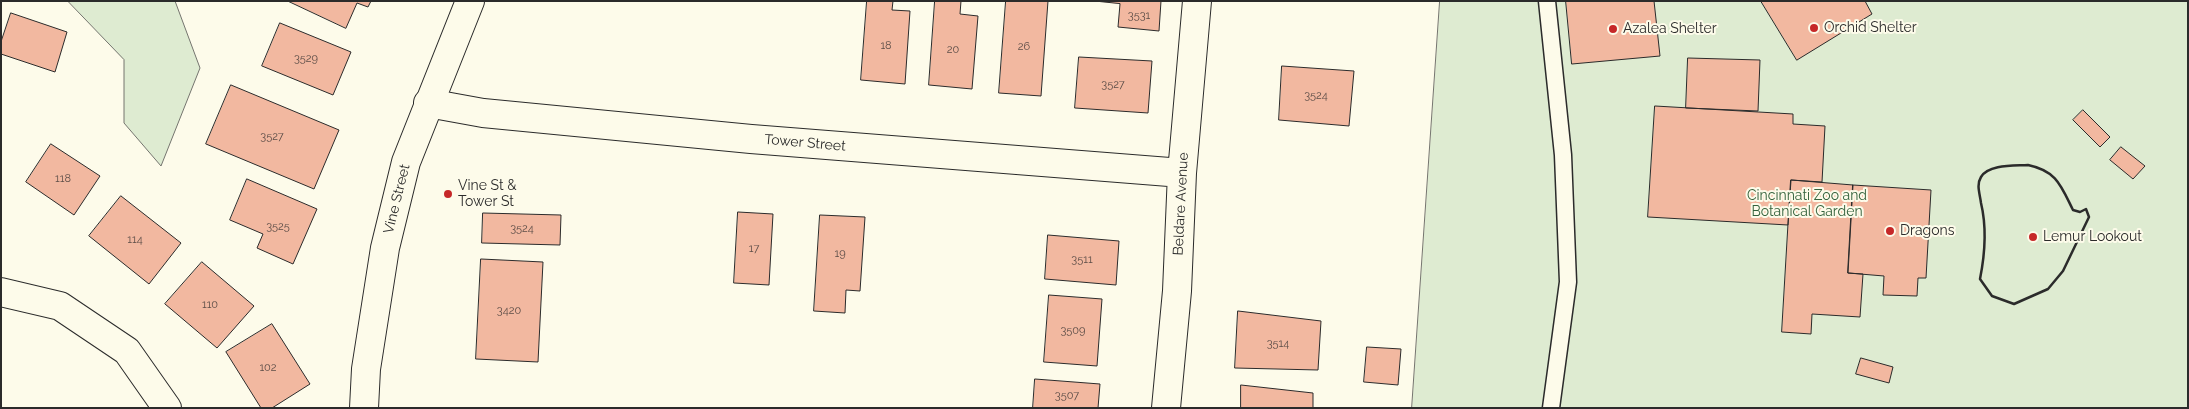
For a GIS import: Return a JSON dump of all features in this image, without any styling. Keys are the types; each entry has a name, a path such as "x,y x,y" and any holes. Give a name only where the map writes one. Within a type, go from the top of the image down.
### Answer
{"street":[{"name":"Vine Street","path":"364,408 366,369 385,248 406,162 470,1"},
{"name":"Beldare Avenue","path":"1166,408 1177,291 1182,173 1197,1"},
{"name":"Tower Street","path":"428,103 483,113 751,139 1182,173"},
{"path":"1,292 60,306 127,351 167,408"}],"lane":[{"path":"1547,1 1563,155 1568,282 1551,408"}],"green space":[{"path":"68,1 175,1 200,68 161,166 124,123 124,60"},
{"name":"Cincinnati Zoo and Botanical Garden","path":"1440,1 2188,1 2188,408 1412,408"}],"building":[{"path":"288,1 371,1 368,7 357,3 346,28"},
{"path":"867,1 893,1 892,10 910,11 905,84 861,80"},
{"path":"935,1 961,1 960,14 978,16 972,89 929,85"},
{"path":"1006,1 1048,1 1041,96 999,93"},
{"path":"1095,1 1161,1 1159,31 1118,27 1120,4"},
{"name":"Azalea Shelter","path":"1566,1 1654,1 1660,56 1572,64"},
{"name":"Orchid Shelter","path":"1761,1 1865,1 1872,14 1797,60"},
{"path":"11,13 67,32 55,72 1,54 1,42"},
{"path":"280,23 351,52 333,95 262,66"},
{"path":"1079,57 1152,61 1148,113 1075,108"},
{"path":"1688,58 1760,60 1758,111 1686,108"},
{"path":"1282,66 1354,71 1349,126 1279,120"},
{"path":"231,85 339,130 314,189 206,144"},
{"path":"1655,106 1793,114 1793,124 1825,126 1822,182 1791,180 1788,225 1648,217"},
{"path":"2083,110 2110,137 2100,147 2073,120"},
{"path":"51,144 100,176 74,215 26,182"},
{"path":"2121,147 2145,166 2133,179 2110,160"},
{"path":"247,179 317,209 293,264 257,248 263,234 230,220"},
{"path":"1791,180 1853,185 1848,273 1863,274 1860,317 1812,314 1811,334 1782,332"},
{"name":"Dragons","path":"1853,185 1931,190 1926,278 1918,278 1917,296 1883,295 1884,276 1848,273"},
{"path":"121,196 181,243 149,284 89,236"},
{"path":"738,212 773,214 769,285 734,283"},
{"path":"483,213 561,215 560,245 482,243"},
{"path":"820,215 865,217 860,291 846,290 845,313 814,311"},
{"path":"1048,235 1119,241 1116,285 1045,279"},
{"path":"481,259 543,262 538,362 476,359"},
{"path":"202,262 254,306 217,348 165,304"},
{"path":"1049,295 1102,299 1097,366 1044,362"},
{"path":"1238,311 1321,321 1318,370 1235,368"},
{"path":"272,324 310,384 272,408 261,408 226,352"},
{"path":"1367,347 1401,349 1398,385 1364,382"},
{"path":"1861,358 1893,367 1889,383 1856,374"},
{"path":"1035,379 1100,384 1098,408 1033,408"},
{"path":"1241,385 1313,393 1313,408 1241,408"}],"wall":[{"path":"2028,165 2046,171 2052,176 2061,187 2073,210 2080,212 2086,209 2089,217 2063,271 2048,289 2014,304 1992,296 1980,279 1985,231 1979,183 1981,177 1990,170 2003,166 2028,165"}],"place":[{"name":"Orchid Shelter","path":"1814,28"},
{"name":"Azalea Shelter","path":"1613,29"},
{"name":"Vine St & Tower St","path":"448,194"},
{"name":"Dragons","path":"1890,231"},
{"name":"Lemur Lookout","path":"2033,237"}]}
